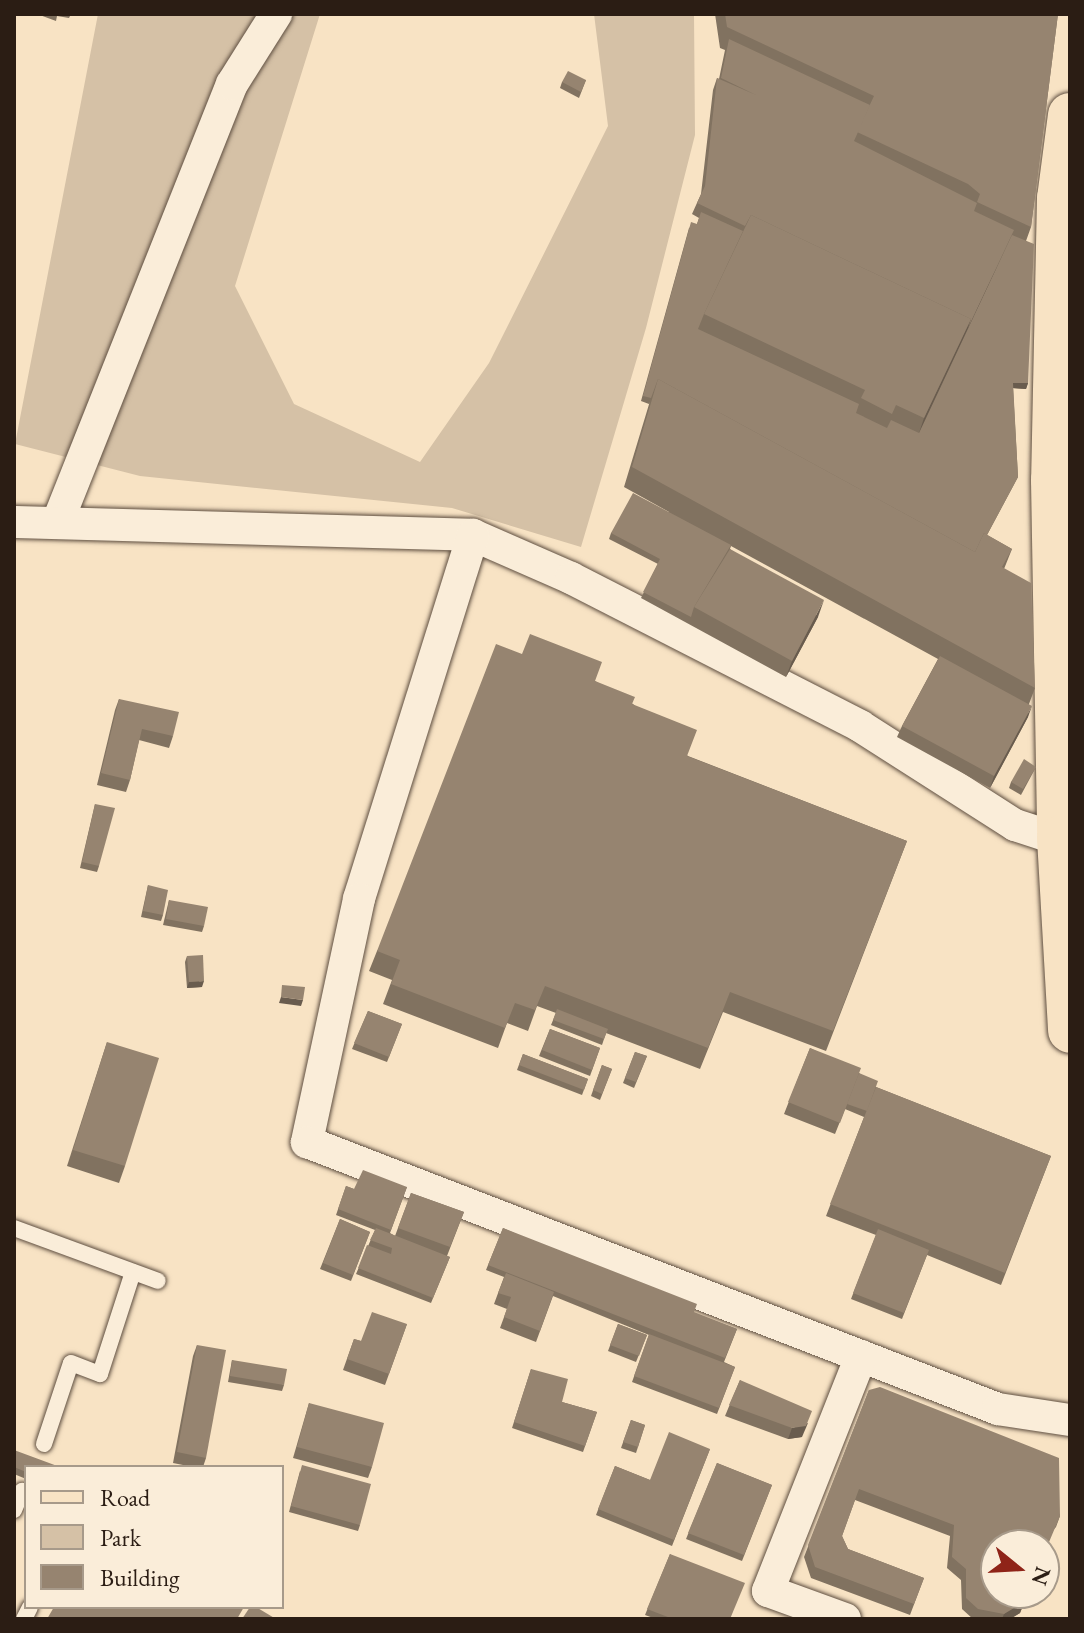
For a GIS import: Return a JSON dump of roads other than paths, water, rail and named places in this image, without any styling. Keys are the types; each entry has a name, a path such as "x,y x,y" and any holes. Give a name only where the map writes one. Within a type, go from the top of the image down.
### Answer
{"main road":[{"path":"1070,115 1059,198 1053,480 1070,1031"}],"street":[{"path":"58,521 232,84 276,14"},
{"path":"14,522 473,535 571,578 860,726 1015,825 1064,841"},
{"path":"473,535 359,899 307,1142 998,1409 1070,1420"},
{"path":"845,1619 768,1591 861,1356"}],"lane":[{"path":"14,1228 158,1281"},
{"path":"44,1444 71,1363 100,1374 133,1272"},
{"path":"14,1510 22,1491"}]}
